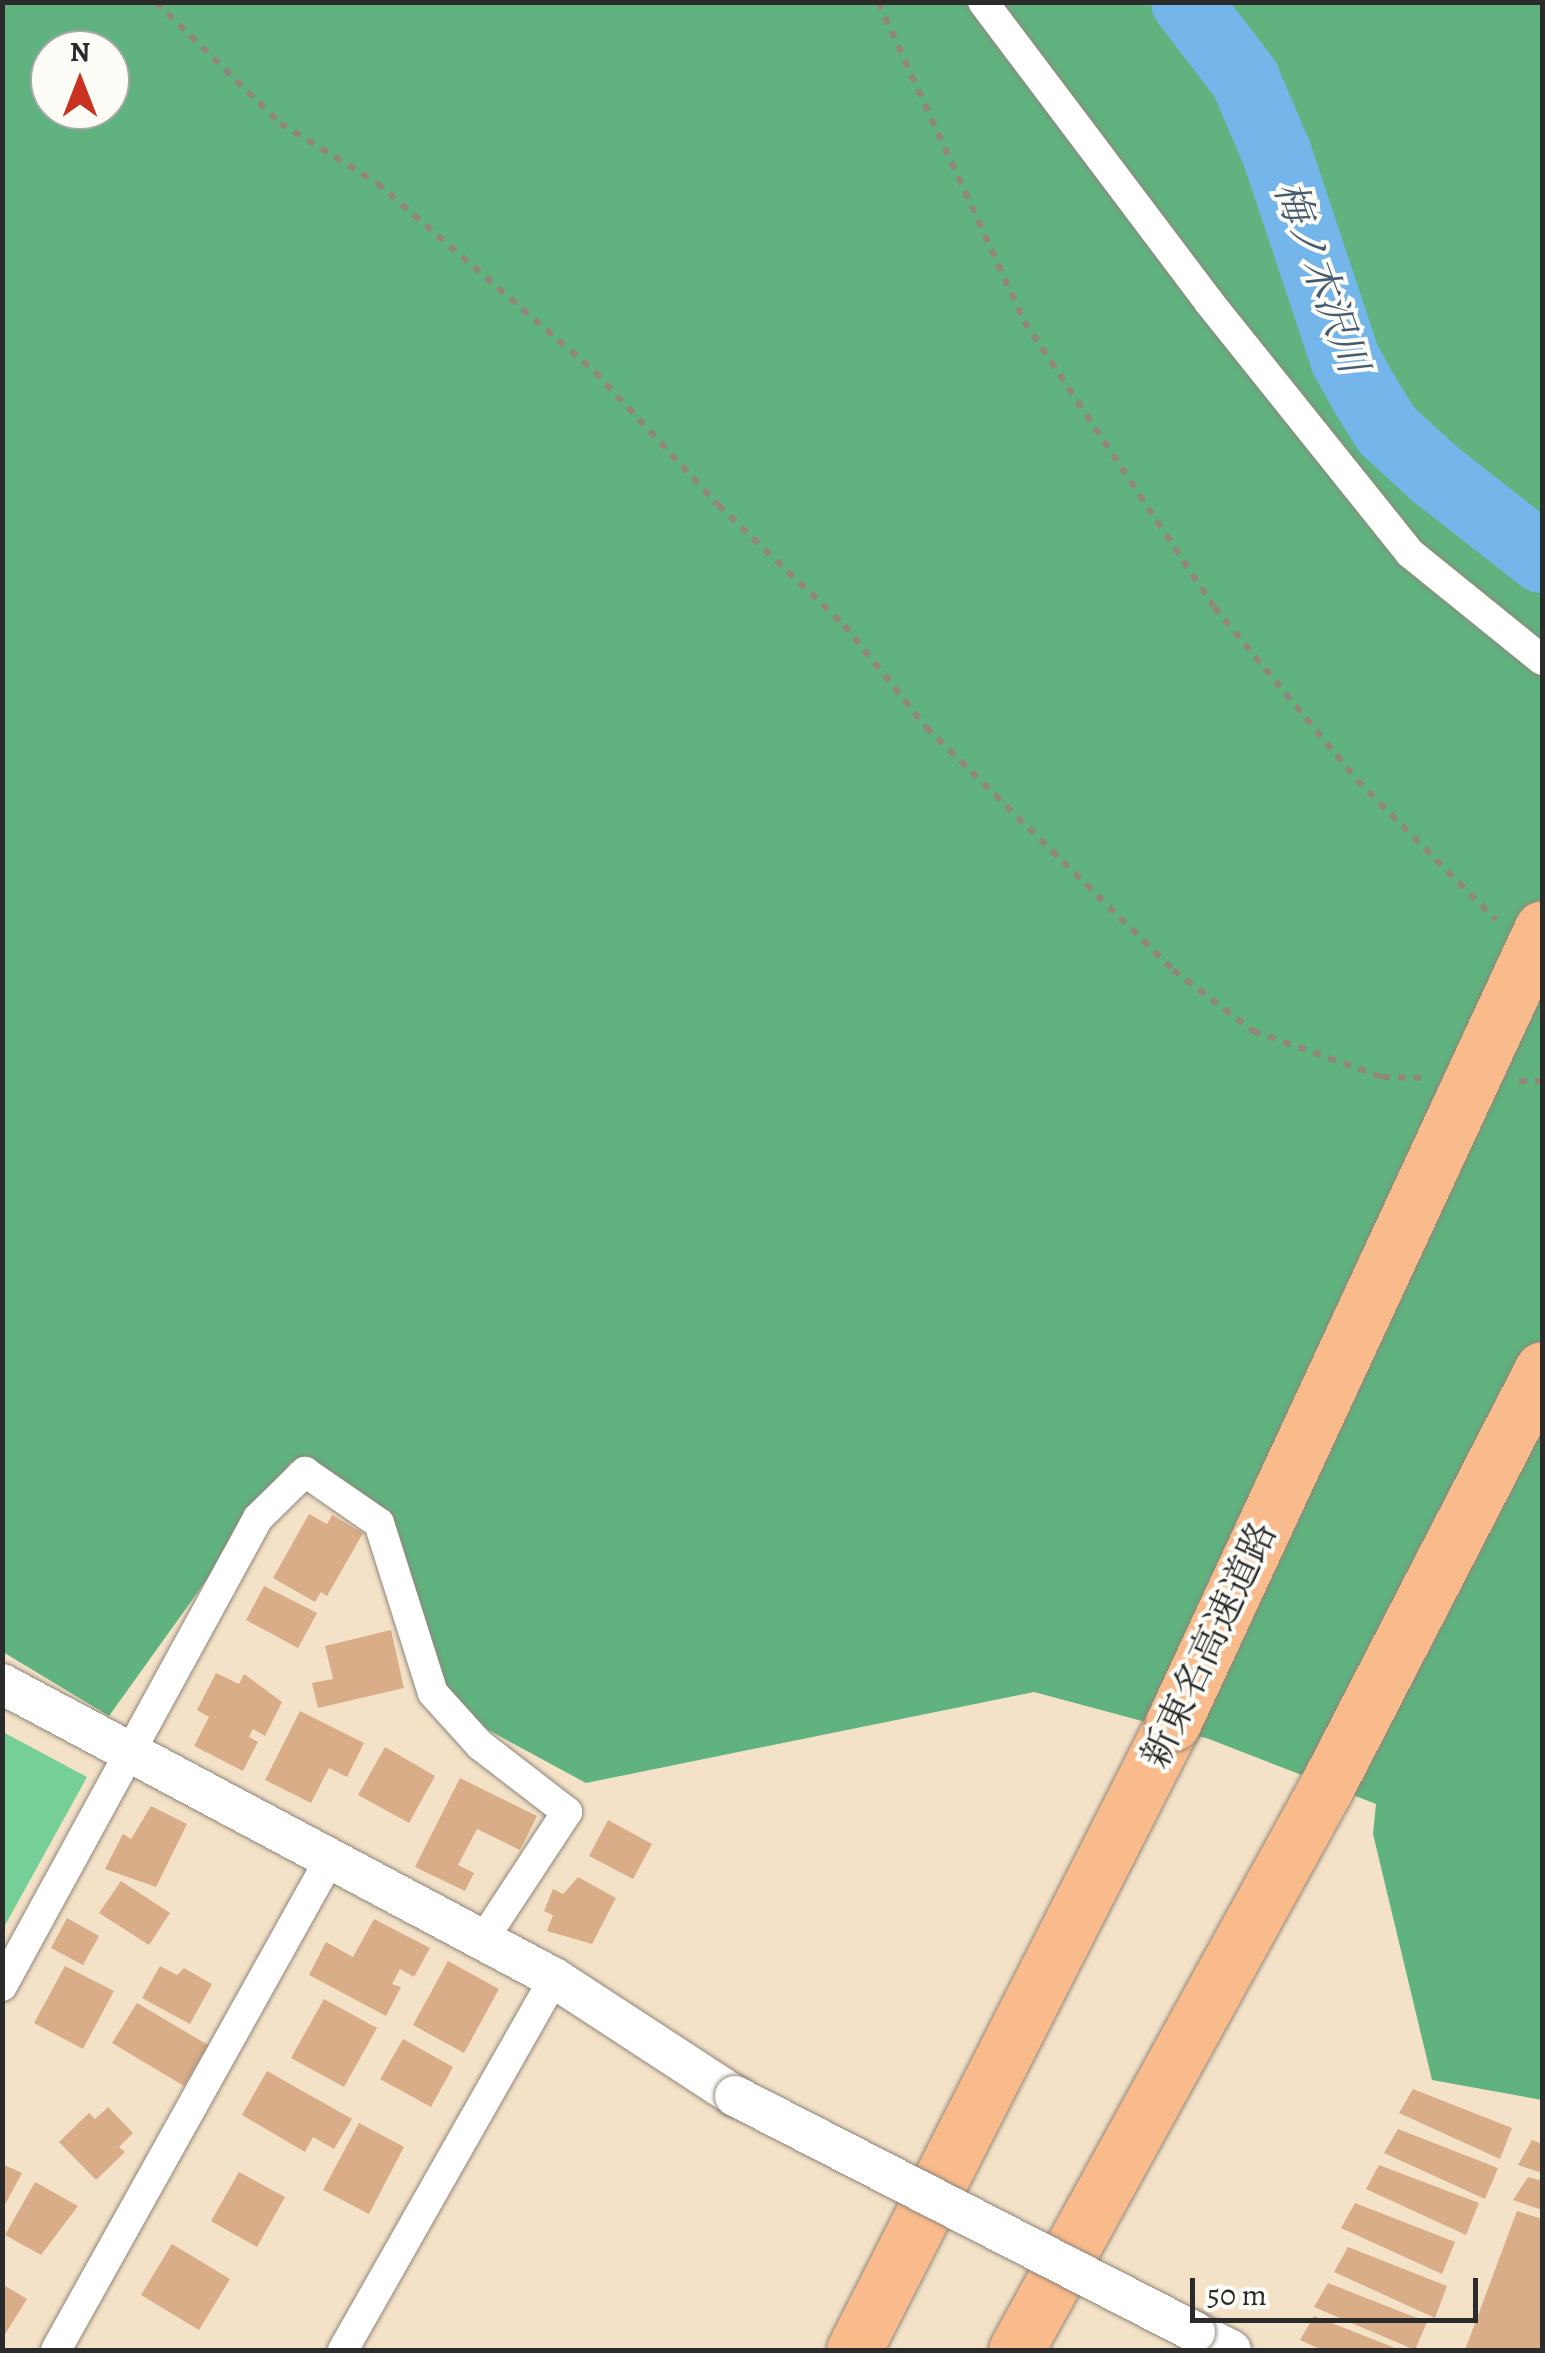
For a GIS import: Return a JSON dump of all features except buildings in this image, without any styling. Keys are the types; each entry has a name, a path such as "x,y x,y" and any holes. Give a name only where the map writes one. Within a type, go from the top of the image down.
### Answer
{"highway":[{"name":"新東名高速道路","path":"854,2350 1173,1723 1523,928"},
{"path":"1016,2350 1326,1786 1542,1369"}],"street":[{"path":"984,2 1209,302 1410,553 1542,660"},
{"path":"2,1986 133,1758 258,1518 304,1472 380,1523 433,1693 480,1744 567,1812 483,1940"},
{"path":"2,1684 133,1758 554,1978 735,2096 1231,2350"},
{"path":"56,2350 330,1859"},
{"path":"343,2350 554,1978"}],"path":[{"path":"156,2 280,123 377,183 595,372 718,505 844,625 940,741 1173,970 1253,1031 1382,1077 1435,1078"},
{"path":"878,2 1024,321 1214,607 1357,780 1523,928"},
{"path":"1507,1080 1542,1081"}],"green space":[{"path":"2,3 1542,3 1542,2100 1432,2080 1373,1834 1376,1804 1209,1739 1034,1692 586,1783 422,1694 379,1523 291,1462 109,1716 3,1652"},
{"path":"3,1732 87,1777 3,1929"}],"waterway":[{"name":"梅ノ木沢川","path":"1186,2 1245,79 1277,154 1345,359 1388,431 1435,474 1542,558"}]}
